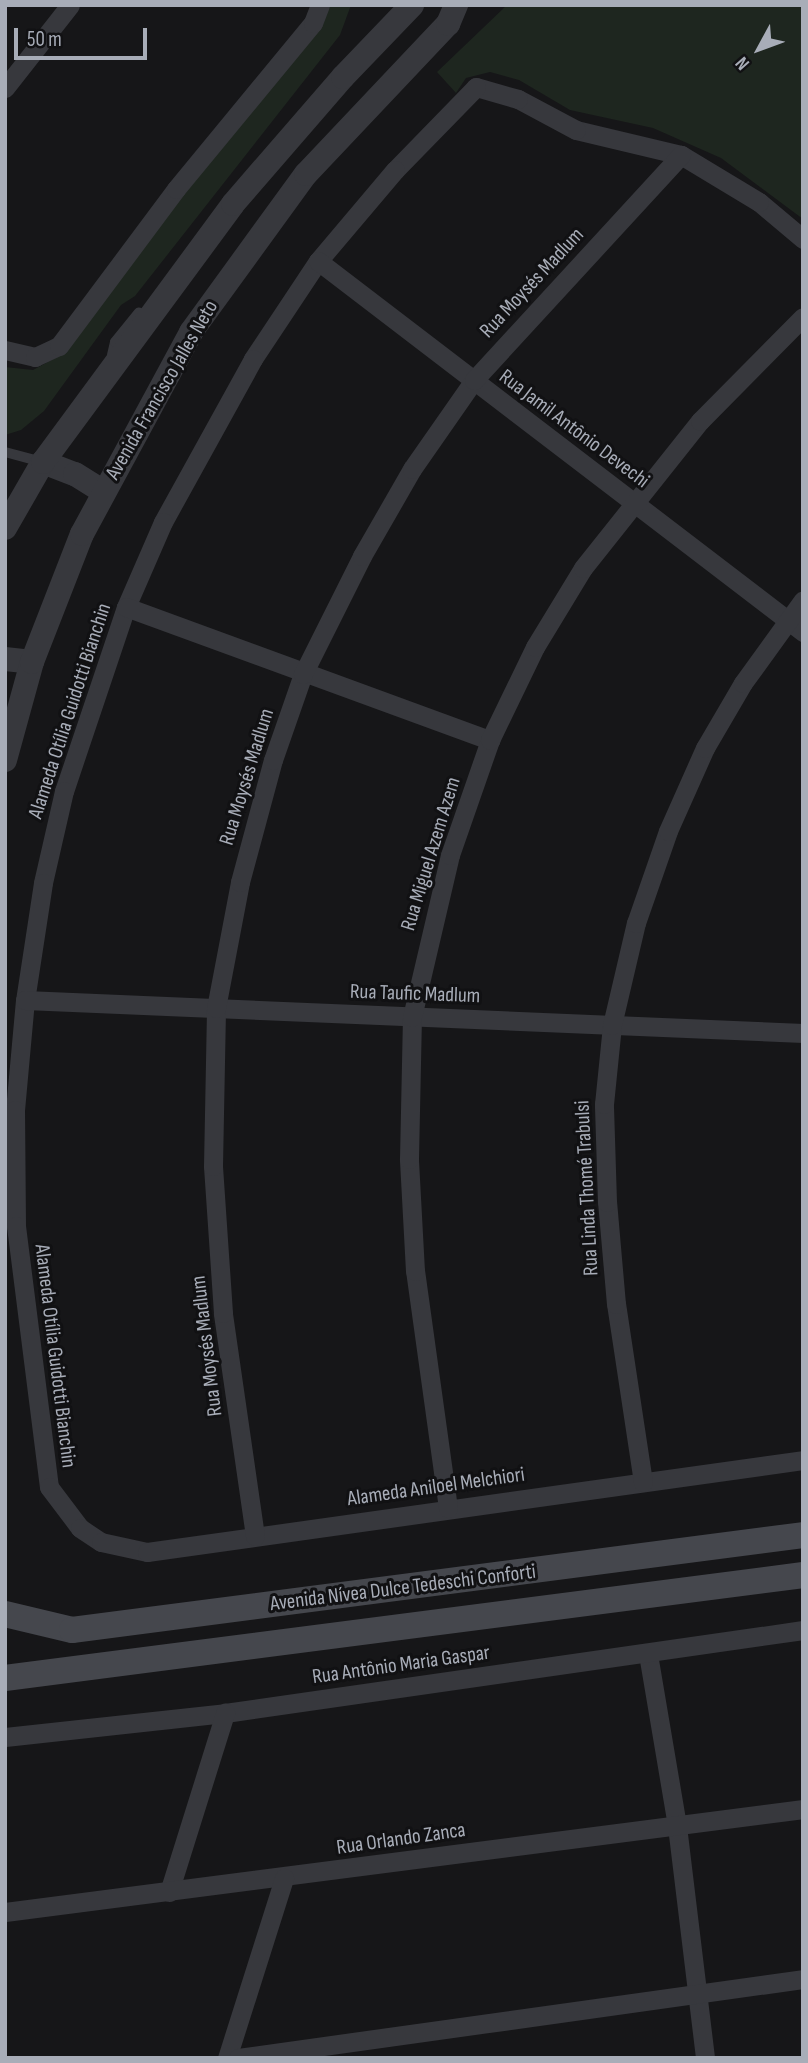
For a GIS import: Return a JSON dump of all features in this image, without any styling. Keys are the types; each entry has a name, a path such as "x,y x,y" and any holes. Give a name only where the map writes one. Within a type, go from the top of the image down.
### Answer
{"main road":[{"name":"Avenida Nívea Dulce Tedeschi Conforti","path":"5,1614 72,1630 803,1535"},
{"name":"Avenida Nívea Dulce Tedeschi Conforti","path":"5,1678 803,1575"}],"street":[{"path":"5,88 70,5"},
{"path":"5,350 35,357 59,346 176,189 313,23 320,5"},
{"name":"Avenida Francisco Jalles Neto","path":"8,514 156,306 277,150 412,5"},
{"name":"Avenida Francisco Jalles Neto","path":"5,760 32,662 60,585 104,492 191,332 267,223 360,113 448,24 456,5"},
{"name":"Alameda Otília Guidotti Bianchin","path":"80,1528 49,1487 16,1226 15,1110 25,1000 64,791 126,607 203,445 318,261 395,170 476,87 518,99 576,130 681,155"},
{"path":"681,155 759,202 803,239"},
{"name":"Rua Moysés Madlum","path":"255,1536 223,1313 214,1166 216,1008 240,882 273,760 303,674 362,555 412,469 474,380 681,155"},
{"name":"Rua Jamil Antônio Devechi","path":"318,261 803,632"},
{"name":"Rua Miguel Azem Azem","path":"448,1508 415,1271 409,1158 412,1017 450,855 490,740 535,647 583,568 632,502 700,421 803,317"},
{"path":"43,462 75,474 104,492"},
{"name":"Rua Linda Thomé Trabulsi","path":"643,1482 616,1304 607,1202 604,1104 612,1025 636,923 668,831 705,748 786,619 803,600"},
{"path":"126,607 303,674 490,740"},
{"path":"5,659 32,662"},
{"name":"Rua Taufic Madlum","path":"25,1000 803,1033"},
{"name":"Alameda Aniloel Melchiori","path":"80,1528 101,1542 147,1552 803,1460"},
{"name":"Rua Antônio Maria Gaspar","path":"5,1737 225,1713 803,1630"},
{"path":"648,1654 677,1826 705,2058"},
{"path":"169,1892 225,1713"},
{"name":"Rua Orlando Zanca","path":"5,1912 803,1809"},
{"path":"227,2058 284,1878"},
{"path":"238,2058 309,2053 803,1979"}],"lane":[{"path":"5,452 43,462"}],"shaded area":[{"path":"329,5 351,5 340,35 135,296 121,305 44,411 21,430 5,435 5,367 33,370 61,355 182,194 320,28"},
{"path":"507,5 803,5 803,219 721,158 653,128 570,110 519,80 490,72 466,78 456,93 437,72"}]}
